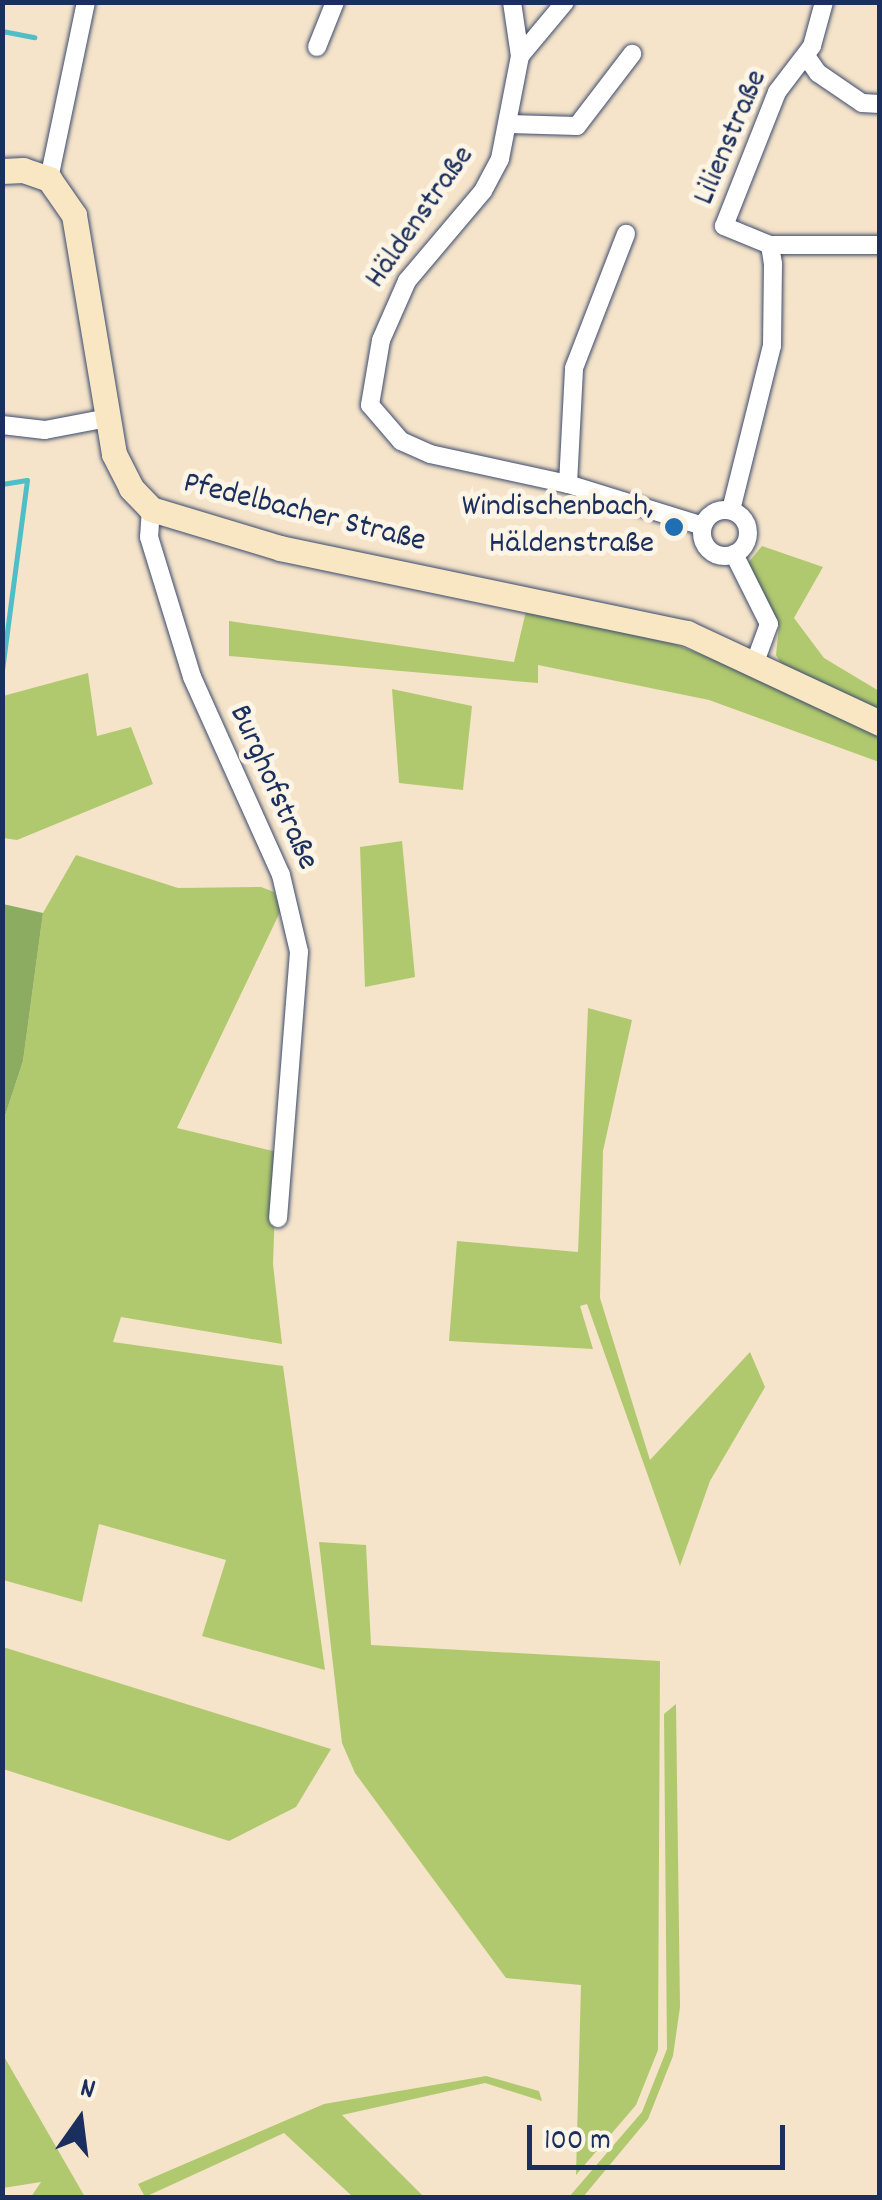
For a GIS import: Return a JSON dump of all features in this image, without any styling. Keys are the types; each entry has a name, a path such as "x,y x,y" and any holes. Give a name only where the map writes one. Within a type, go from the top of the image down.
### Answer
{"street":[{"path":"2,172 23,170 49,180 86,2"},
{"path":"317,47 335,2"},
{"name":"Häldenstraße","path":"512,2 520,56 509,124 484,191 407,281 392,311 370,380 370,405 400,441 430,454 568,484 702,526"},
{"path":"520,56 565,2"},
{"name":"Lilienstraße","path":"770,245 724,226 777,92 806,56 824,2"},
{"path":"509,124 534,130 577,126 632,54"},
{"path":"806,56 818,73 862,103 880,104"},
{"name":"Pfedelbacher Straße","path":"49,180 74,215 114,454 130,488 151,509 280,548 618,615 687,633 756,662 880,724"},
{"path":"568,484 574,368 626,234"},
{"path":"730,510 772,346 770,245 880,245"},
{"path":"2,425 45,430 108,418"},
{"name":"Burghofstraße","path":"151,509 148,537 192,678 268,841 299,952 278,1218"},
{"path":"730,510 713,512 702,526 710,550 734,554"},
{"path":"730,510 748,529 734,554"},
{"path":"734,554 769,624 756,662"}],"green space":[{"path":"762,546 823,567 794,618 824,658 879,691 879,715 783,667 776,655 779,625 748,563"},
{"path":"526,611 674,644 748,672 879,734 879,762 709,700 538,665 538,683 229,656 229,621 514,662"},
{"path":"88,673 97,736 131,727 153,784 17,840 3,838 3,696"},
{"path":"392,689 472,706 463,790 399,783"},
{"path":"402,841 415,977 365,987 360,847"},
{"path":"76,855 178,888 261,887 274,892 281,910 177,1128 277,1152 273,1264 282,1344 121,1317 113,1342 283,1366 325,1670 202,1636 226,1560 99,1524 82,1602 3,1580 3,1122 23,1061 43,913"},
{"path":"3,904 43,913 23,1061 3,1122"},
{"path":"588,1008 632,1020 603,1151 600,1298 650,1460 750,1352 765,1387 710,1481 680,1566 587,1304 580,1306 593,1349 449,1341 457,1241 578,1252"},
{"path":"319,1542 366,1545 371,1645 660,1661 658,2050 636,2105 576,2175 581,1985 506,1978 355,1773 342,1743"},
{"path":"2,1647 331,1749 296,1807 229,1841 3,1769"},
{"path":"676,1704 680,2007 673,2056 648,2119 583,2197 569,2197 642,2112 667,2049 664,1714"},
{"path":"2,2053 85,2197 31,2197 41,2182 3,2188"},
{"path":"486,2076 539,2091 542,2101 485,2083 342,2115 424,2197 353,2197 284,2133 145,2197 138,2184 324,2104"}],"waterway":[{"path":"2,31 34,37"},
{"path":"2,484 27,480 2,669"}],"place":[{"name":"Windischenbach, Häldenstraße","path":"674,527"}]}
